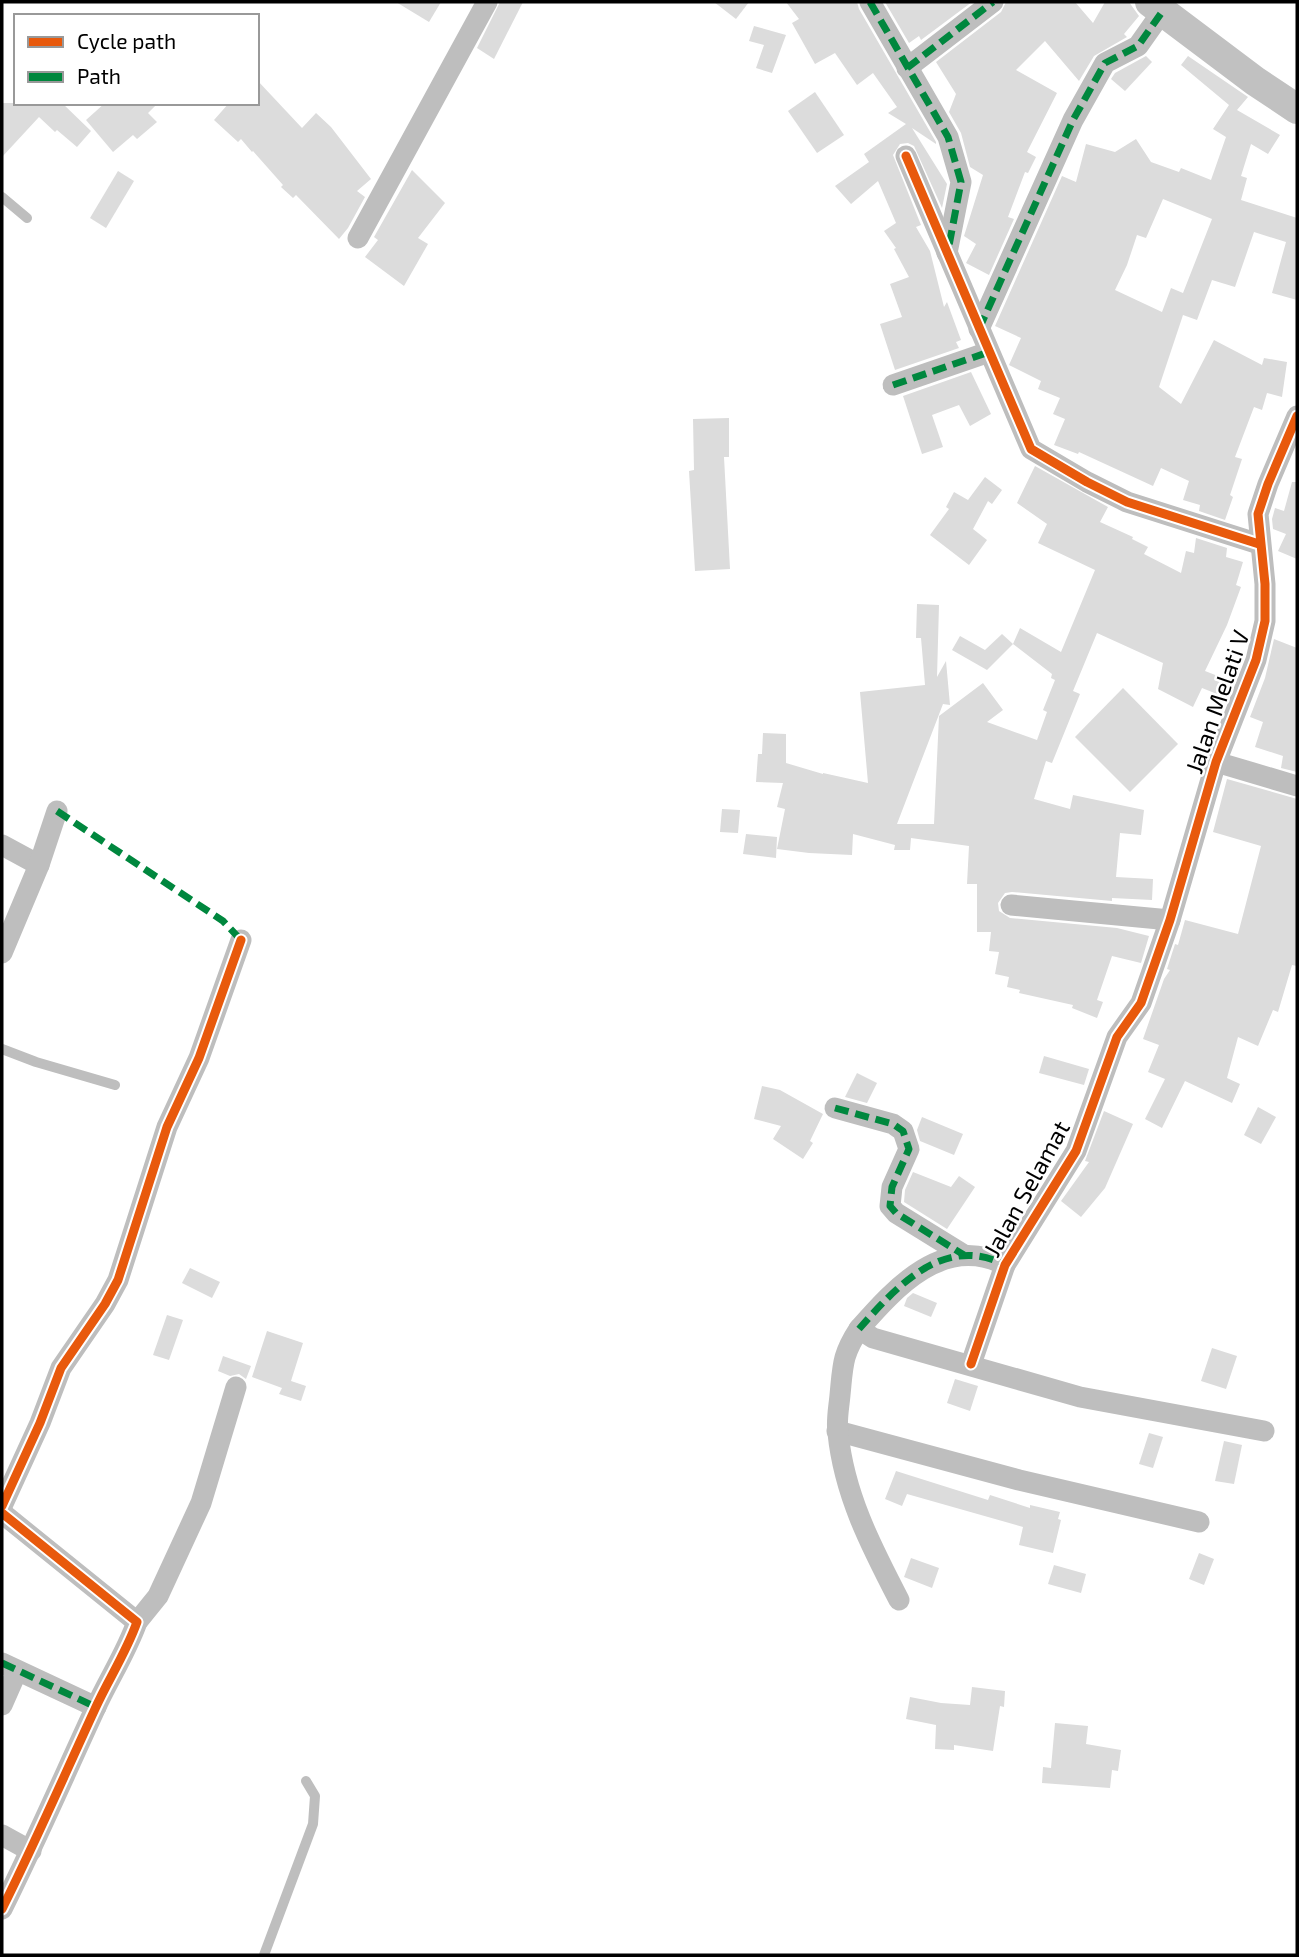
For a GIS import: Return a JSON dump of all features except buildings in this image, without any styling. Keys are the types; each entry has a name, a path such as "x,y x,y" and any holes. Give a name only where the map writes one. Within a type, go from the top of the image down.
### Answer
{"main road":[{"path":"1156,7 1255,81 1297,108"}],"street":[{"path":"358,238 488,2"},
{"path":"870,2 948,137 961,182 947,253"},
{"path":"907,68 993,2"},
{"path":"979,329 1073,120 1105,63 1139,46 1156,7"},
{"path":"906,156 1031,449 1126,502 1259,544"},
{"path":"893,385 989,352"},
{"name":"Jalan Melati V","path":"1170,920 1216,762 1256,660 1265,621 1265,583 1258,514 1297,416"},
{"path":"1216,762 1297,786"},
{"path":"2,953 39,865 57,811"},
{"path":"2,845 39,865"},
{"path":"1011,905 1170,920"},
{"name":"Jalan Selamat","path":"971,1364 1005,1265 1076,1151 1117,1037 1141,1003 1170,920"},
{"path":"2,1506 40,1423 61,1368 105,1304 118,1280 167,1127 199,1058 241,940"},
{"path":"835,1108 893,1124 903,1131 909,1149 892,1187 890,1206 896,1213 964,1255 1005,1265"},
{"path":"899,1600 868,1540 849,1494 837,1431 842,1369 846,1348 890,1293 927,1266 964,1255"},
{"path":"859,1329 873,1338 1080,1397 1265,1430"},
{"path":"2,1909 96,1707 131,1641 137,1622 158,1596 201,1503 236,1387"},
{"path":"837,1431 1019,1480 1199,1522"},
{"path":"2,1513 137,1622"},
{"path":"2,1704 10,1667 96,1707"},
{"path":"2,1835 31,1851"}],"lane":[{"path":"2,197 27,218"},
{"path":"2,1049 115,1085"},
{"path":"264,1955 313,1824 315,1796 306,1781"}],"marked path":[{"path":"870,2 948,137 961,182 948,251"},
{"path":"907,68 993,2"},
{"path":"979,329 1073,120 1105,63 1138,46 1162,12"},
{"path":"893,385 989,352"},
{"path":"57,811 223,921 241,940"},
{"path":"835,1108 893,1124 903,1131 909,1149 892,1187 890,1206 896,1213 964,1255"},
{"path":"859,1329 905,1282 941,1260 962,1256 983,1257 1005,1265"},
{"path":"2,1663 96,1707"}],"cycle path":[{"path":"906,156 1031,449 1127,502 1259,544"},
{"path":"971,1364 1005,1265 1076,1151 1117,1037 1141,1003 1170,920 1216,762 1256,660 1265,621 1265,584 1258,514 1297,416"},
{"path":"2,1506 40,1423 61,1368 105,1304 118,1280 167,1127 199,1058 241,940"},
{"path":"2,1513 137,1622 2,1909"}]}
